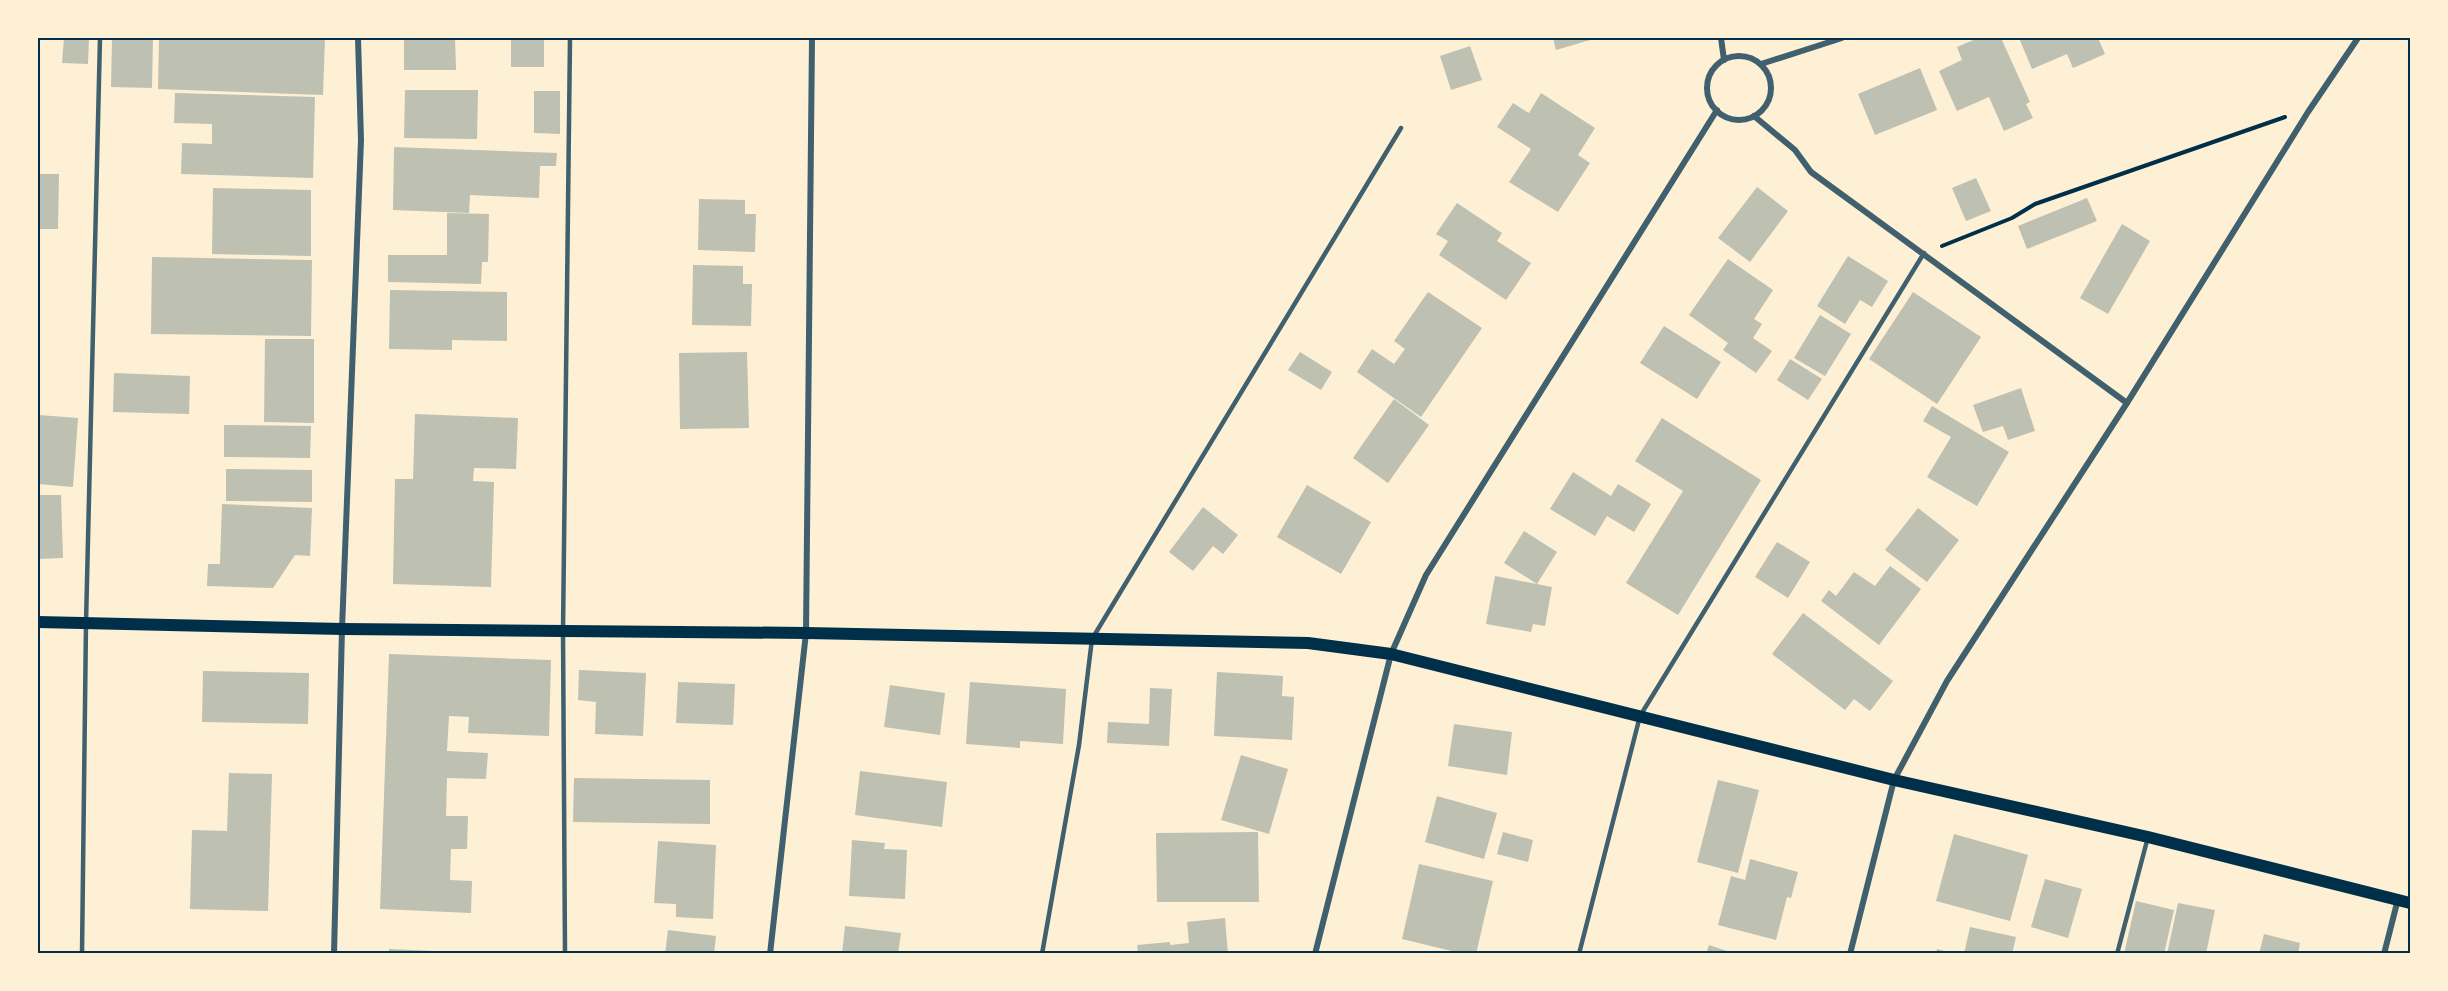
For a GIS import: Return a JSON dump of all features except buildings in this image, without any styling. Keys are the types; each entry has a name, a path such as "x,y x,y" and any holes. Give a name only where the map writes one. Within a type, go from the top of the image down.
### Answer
{"main road":[{"path":"38,622 342,629 806,633 1308,643 1391,654 1894,780 2148,837 2398,898 2410,903"}],"street":[{"path":"334,954 342,629 361,140 358,38"},
{"path":"770,954 806,633 812,38"},
{"path":"1720,38 1724,60"},
{"path":"1761,64 1842,38"},
{"path":"1850,954 1894,780 1947,681 2127,404 2308,112 2358,38"},
{"path":"1743,56 1753,58 1767,72 1771,92 1762,110 1754,116 1744,120 1734,119 1717,110 1708,93 1708,83 1710,74 1724,60 1743,56"},
{"path":"1315,954 1391,654 1426,575 1717,110"},
{"path":"1754,116 1795,150 1811,172 2127,404"},
{"path":"2384,954 2398,898"}],"lane":[{"path":"82,954 86,623 100,38"},
{"path":"566,954 563,631 570,38"},
{"path":"1042,954 1079,744 1092,639 1401,128"},
{"path":"1579,954 1640,716 1924,253"},
{"path":"2117,954 2148,837"}],"path":[{"path":"1924,253 2012,218 2035,204 2303,111 2308,112"}]}
